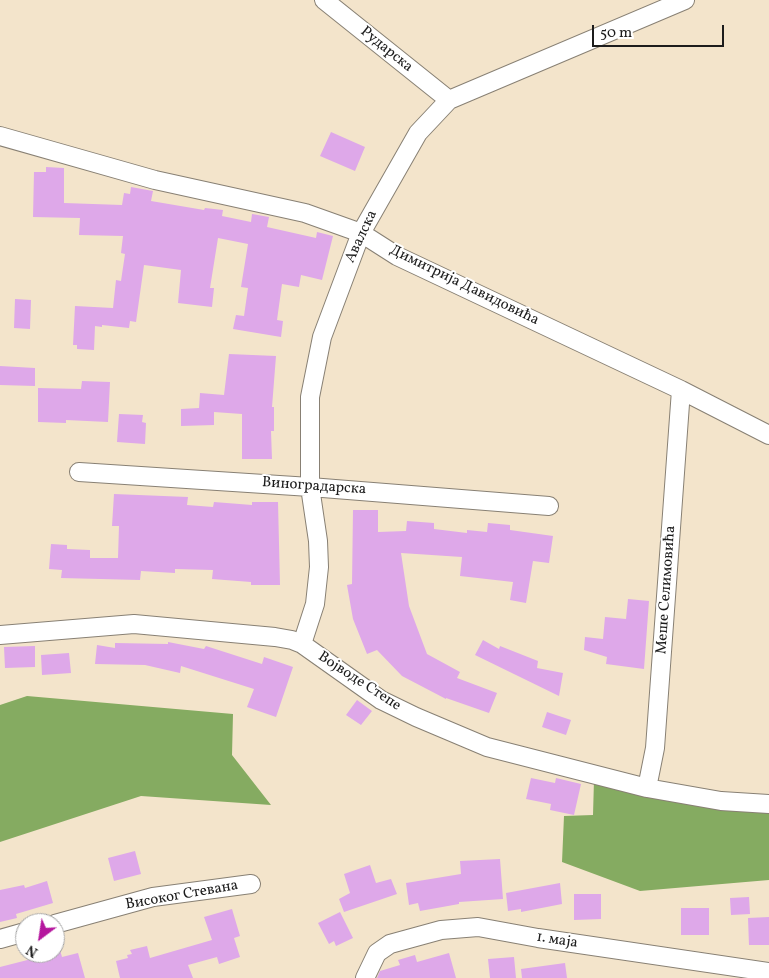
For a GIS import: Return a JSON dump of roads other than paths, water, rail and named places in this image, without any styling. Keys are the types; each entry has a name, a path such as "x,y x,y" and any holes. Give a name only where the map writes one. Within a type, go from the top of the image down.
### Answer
{"street":[{"name":"Рударска","path":"324,0 449,100"},
{"name":"Авалска","path":"302,644 315,604 319,567 318,541 310,487 310,397 322,336 361,233 418,133 449,100 685,0"},
{"name":"Димитрија Давидовића","path":"0,136 155,180 305,214 361,233 397,256 681,390 769,435"},
{"name":"Меше Селимовића","path":"647,788 655,748 681,390"},
{"name":"Виноградарска","path":"79,472 310,487 549,506"},
{"name":"Војводе Степе","path":"0,635 134,624 275,637 302,644 381,700 487,747 647,788 721,801 769,804"},
{"name":"Високог Стевана","path":"65,921 153,897 251,884"},
{"name":"1. маја","path":"365,978 377,953 390,944 441,930 478,927 538,938 769,972"},
{"path":"0,939 15,935"}]}
